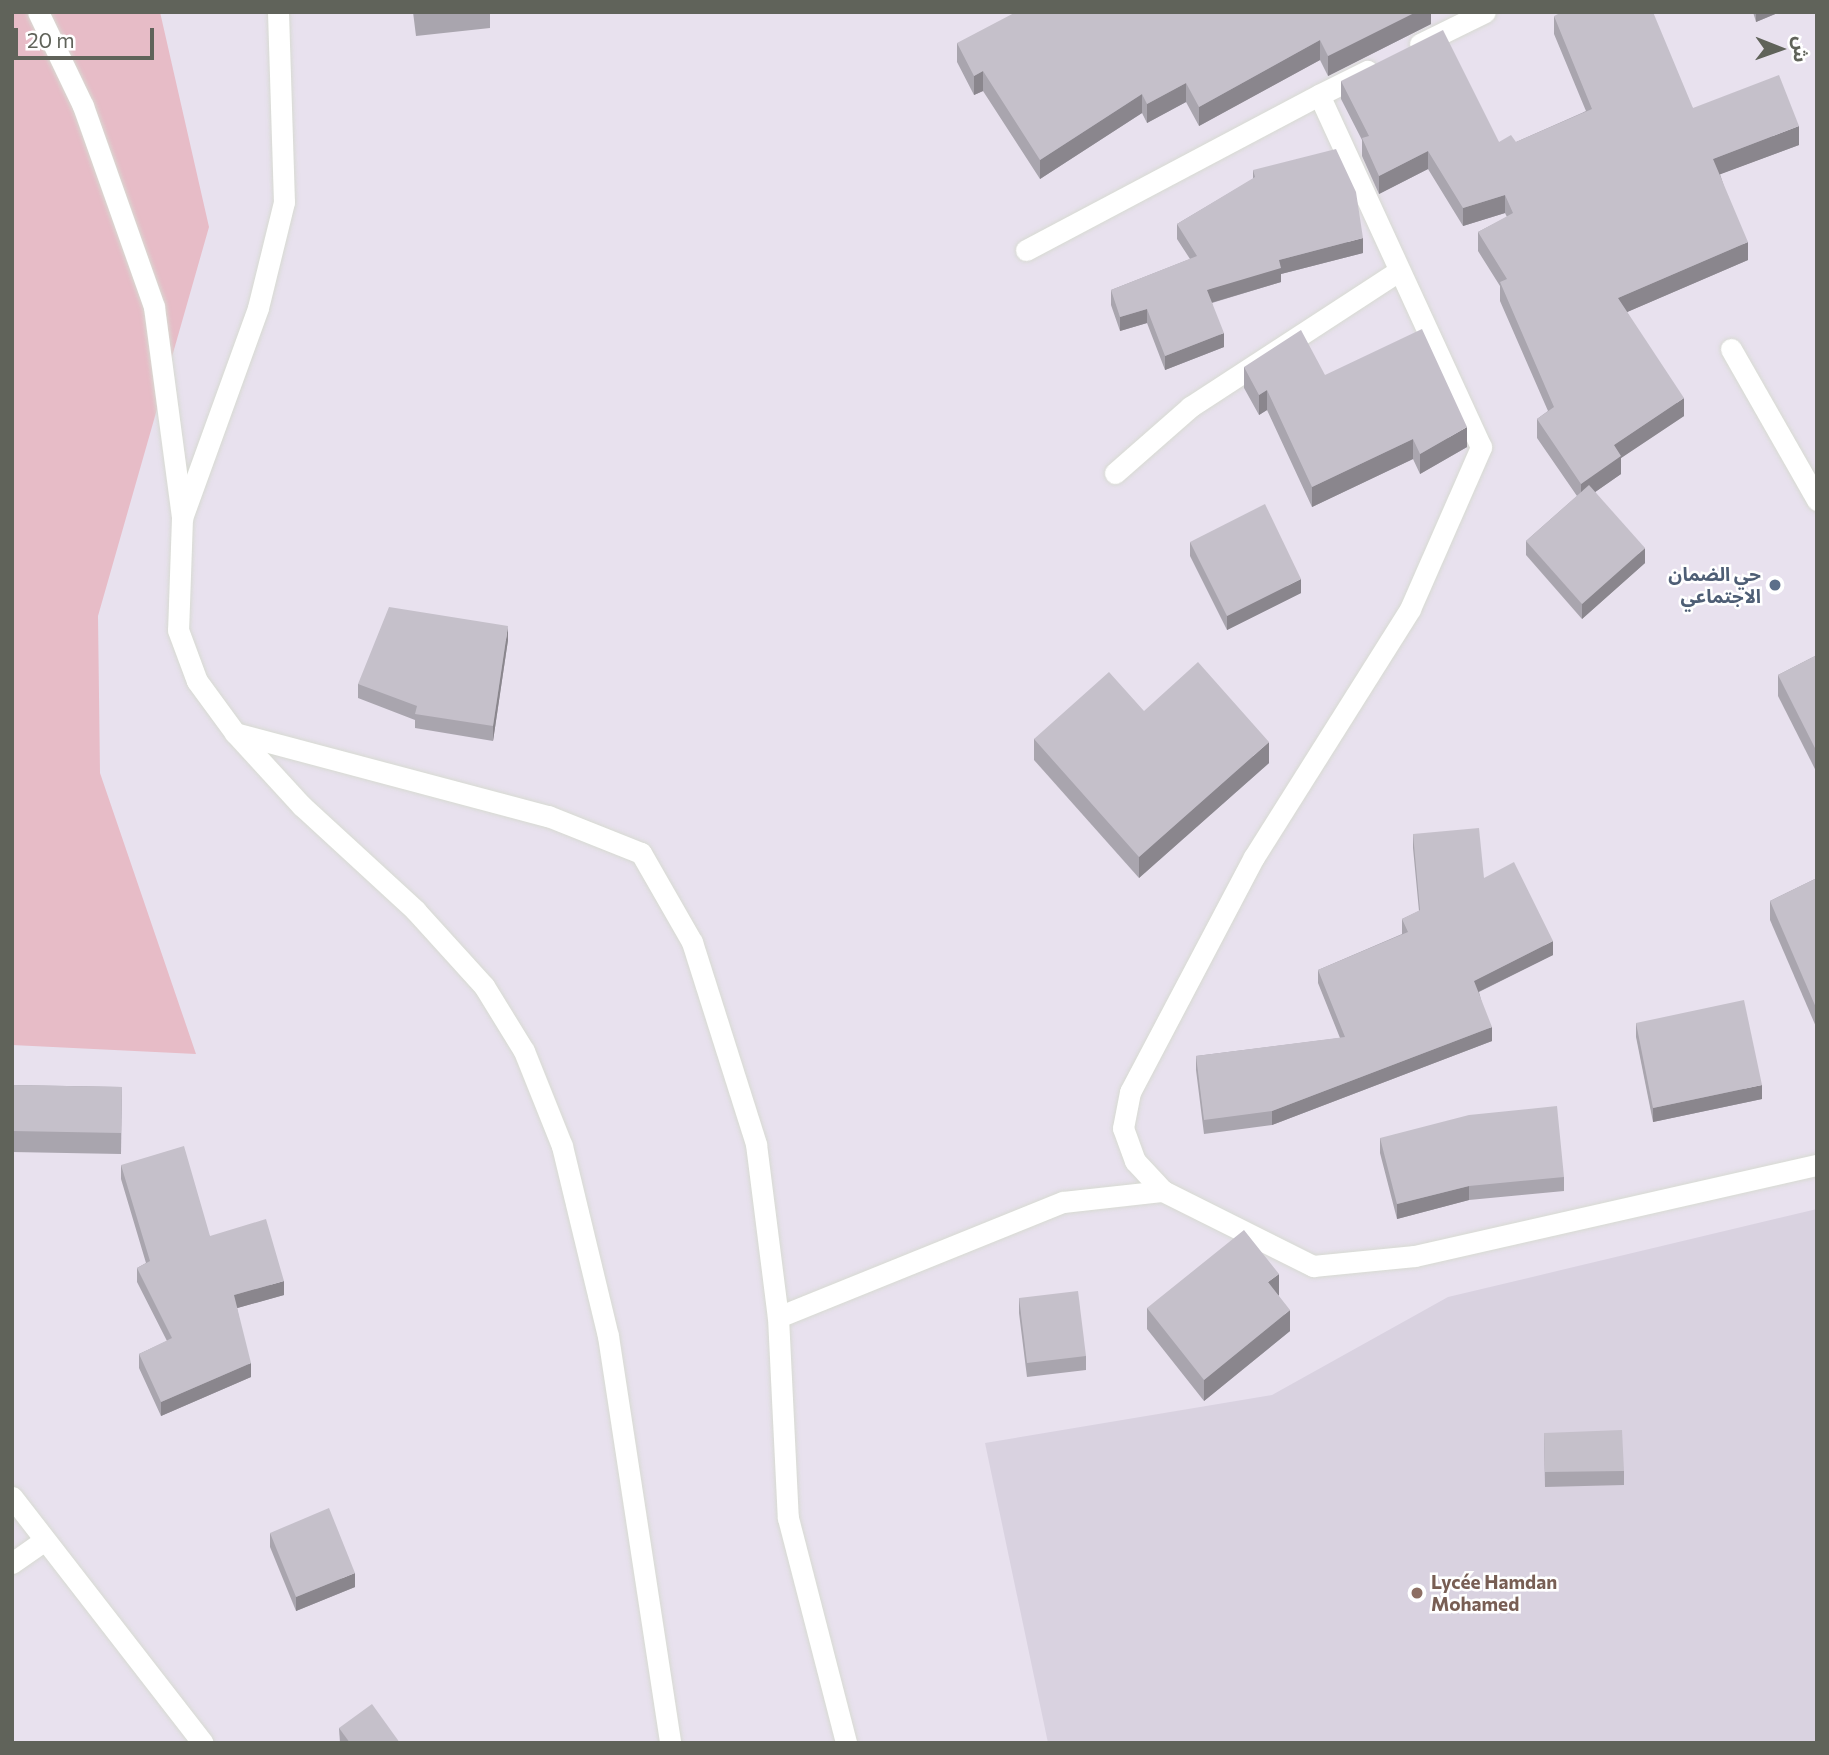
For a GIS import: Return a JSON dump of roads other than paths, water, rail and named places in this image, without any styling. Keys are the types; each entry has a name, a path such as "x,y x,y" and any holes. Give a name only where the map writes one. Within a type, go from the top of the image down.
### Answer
{"street":[{"path":"38,12 83,106 153,307 182,518 178,630 197,681 235,733 302,806 415,910 484,986 524,1051 562,1146 608,1336 670,1743"},
{"path":"182,518 275,257 284,202 278,12"},
{"path":"1026,250 1319,95 1485,12"},
{"path":"1319,95 1481,447 1409,609 1254,857 1130,1092 1123,1128 1135,1161 1163,1191 1313,1266 1415,1256 1817,1165"},
{"path":"1115,473 1190,407 1399,271"},
{"path":"1731,349 1817,500"},
{"path":"235,733 548,816 641,853 692,942 756,1144 778,1317 788,1518 846,1743"},
{"path":"778,1317 1063,1202 1163,1191"},
{"path":"12,1497 203,1743"},
{"path":"12,1563 44,1541"}],"place":[{"name":"حي الضمان الاجتماعي","path":"1775,585"},
{"name":"Lycée Hamdan Mohamed","path":"1417,1593"}]}
